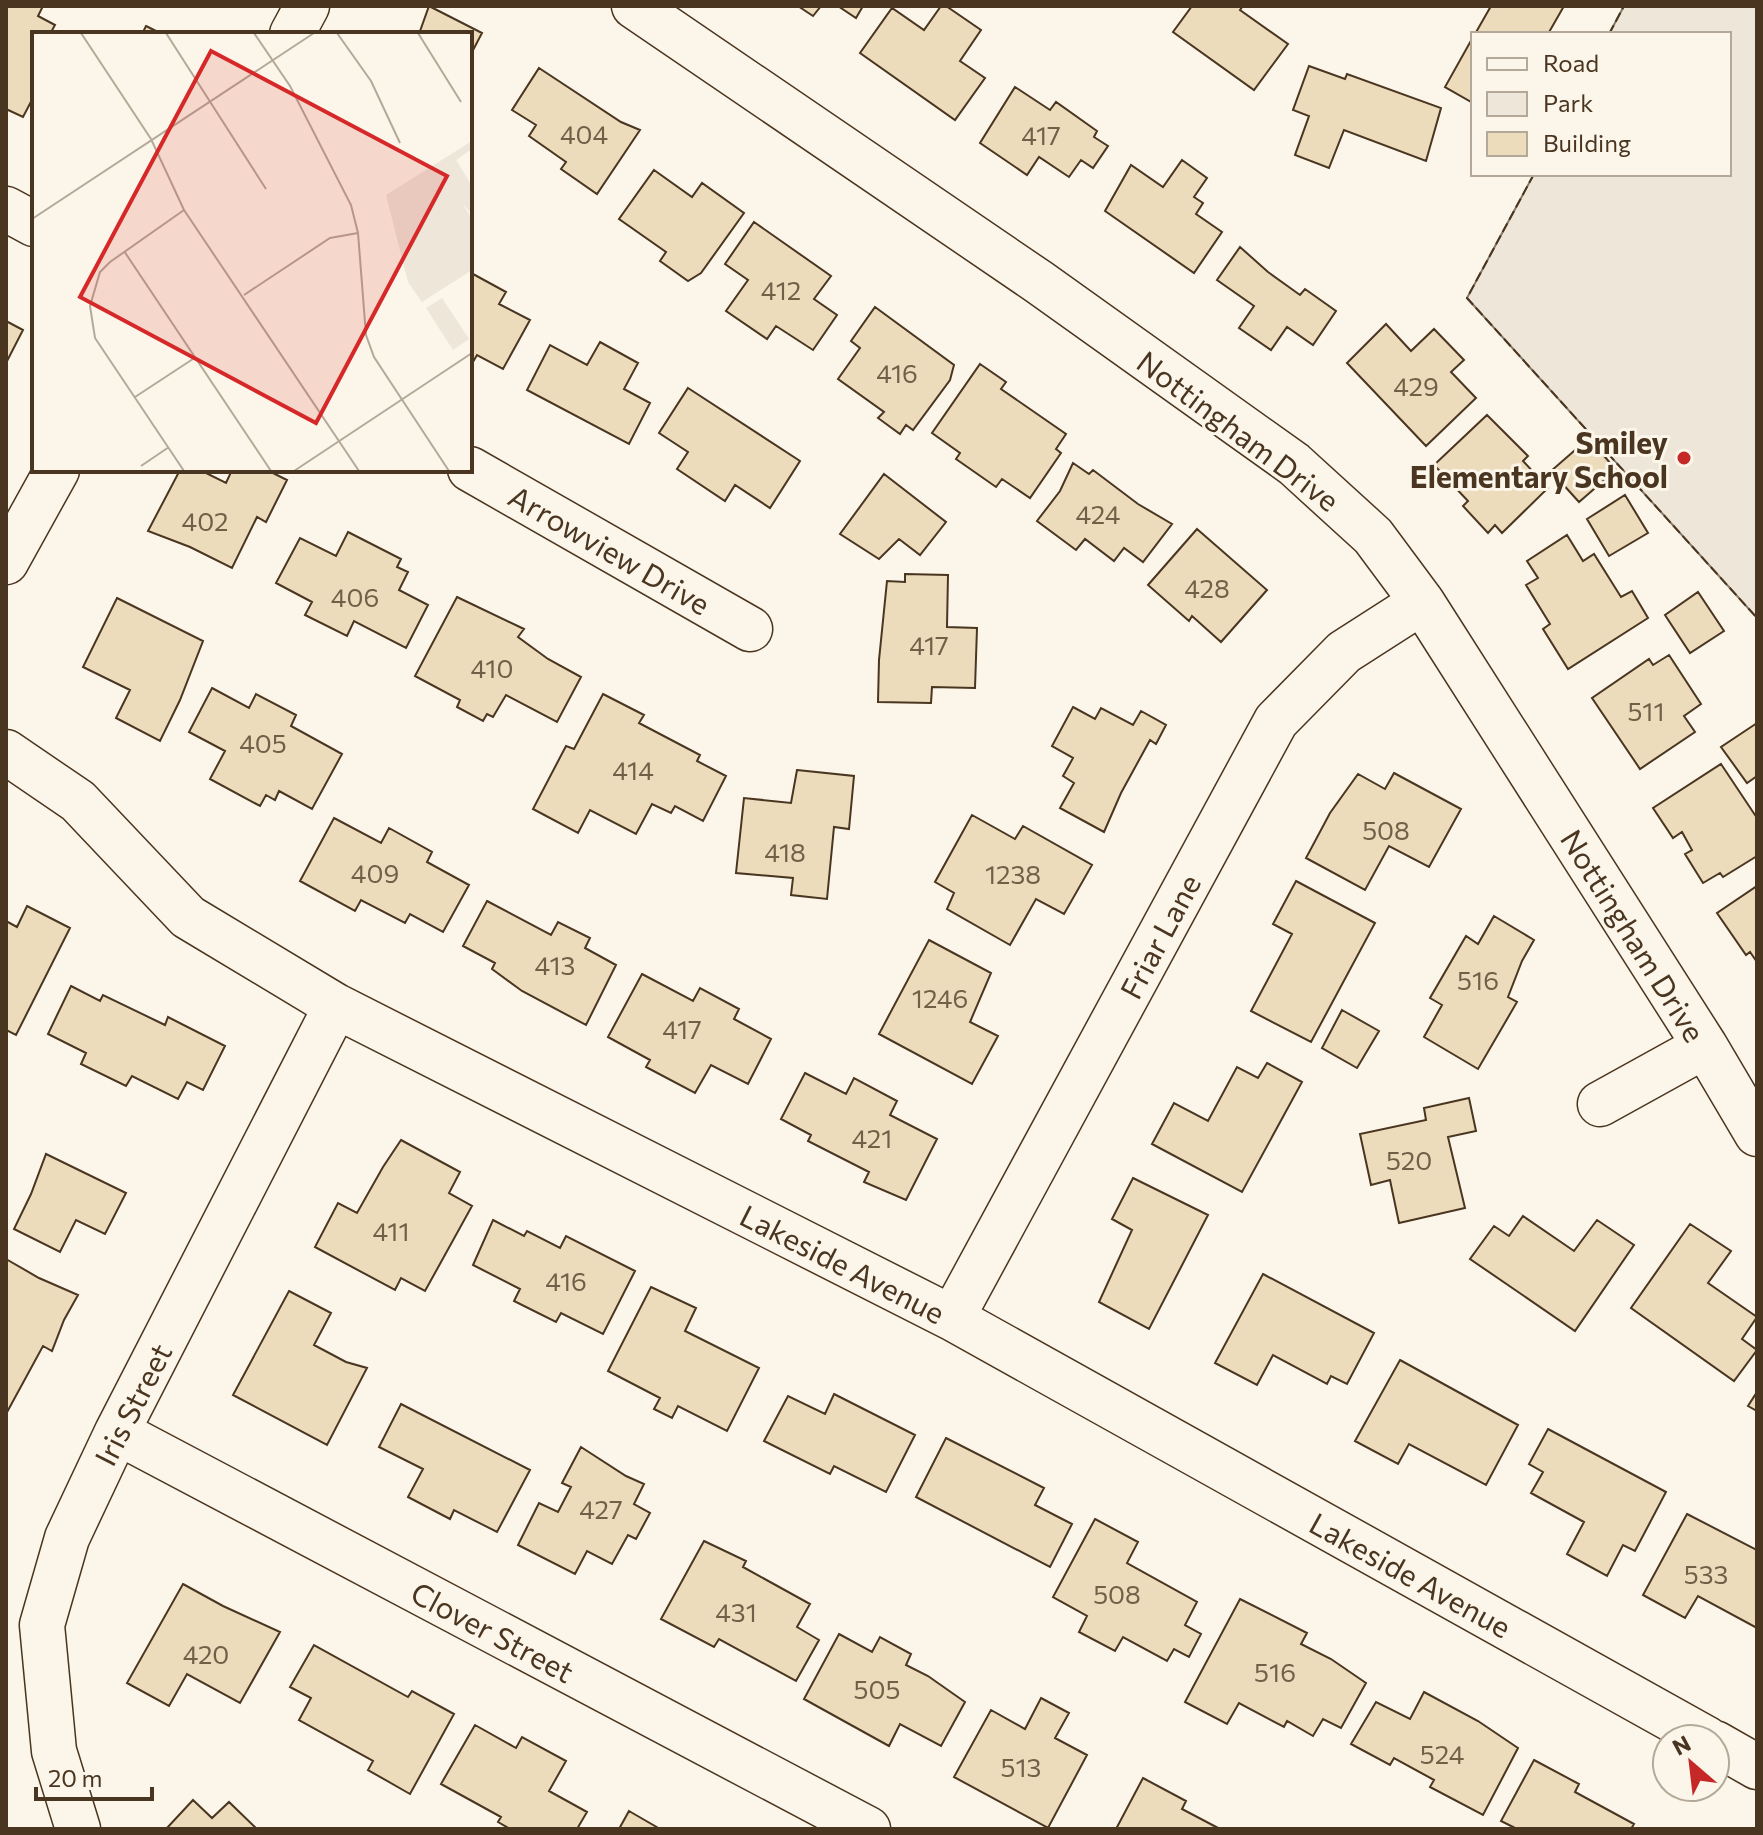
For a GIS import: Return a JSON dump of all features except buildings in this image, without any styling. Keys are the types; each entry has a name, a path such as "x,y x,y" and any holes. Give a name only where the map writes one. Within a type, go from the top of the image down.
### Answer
{"street":[{"path":"293,32 307,6"},
{"name":"Nottingham Drive","path":"634,6 1039,282 1294,464 1373,536 1422,602 1755,1126"},
{"path":"6,209 32,223"},
{"name":"Arrowview Drive","path":"472,470 750,629"},
{"path":"6,562 56,472"},
{"name":"Friar Lane","path":"952,1318 1276,721 1344,652 1422,602"},
{"name":"Lakeside Avenue","path":"6,752 78,801 188,917 336,1006 952,1318 1678,1723"},
{"name":"Iris Street","path":"78,1829 54,1751 42,1625 67,1538 117,1432 336,1006"},
{"path":"1600,1104 1705,1046"},
{"name":"Clover Street","path":"117,1432 864,1828"},
{"path":"1731,1752 1757,1767"}],"green space":[{"name":"Smiley Elementary School","path":"1624,6 1757,6 1757,618 1467,298 1533,176 1731,176 1731,32 1610,32"}],"fence":[{"path":"1610,32 1624,6"},
{"path":"1533,176 1467,298 1757,618"}],"place":[{"name":"Smiley Elementary School","path":"1684,458"}]}
